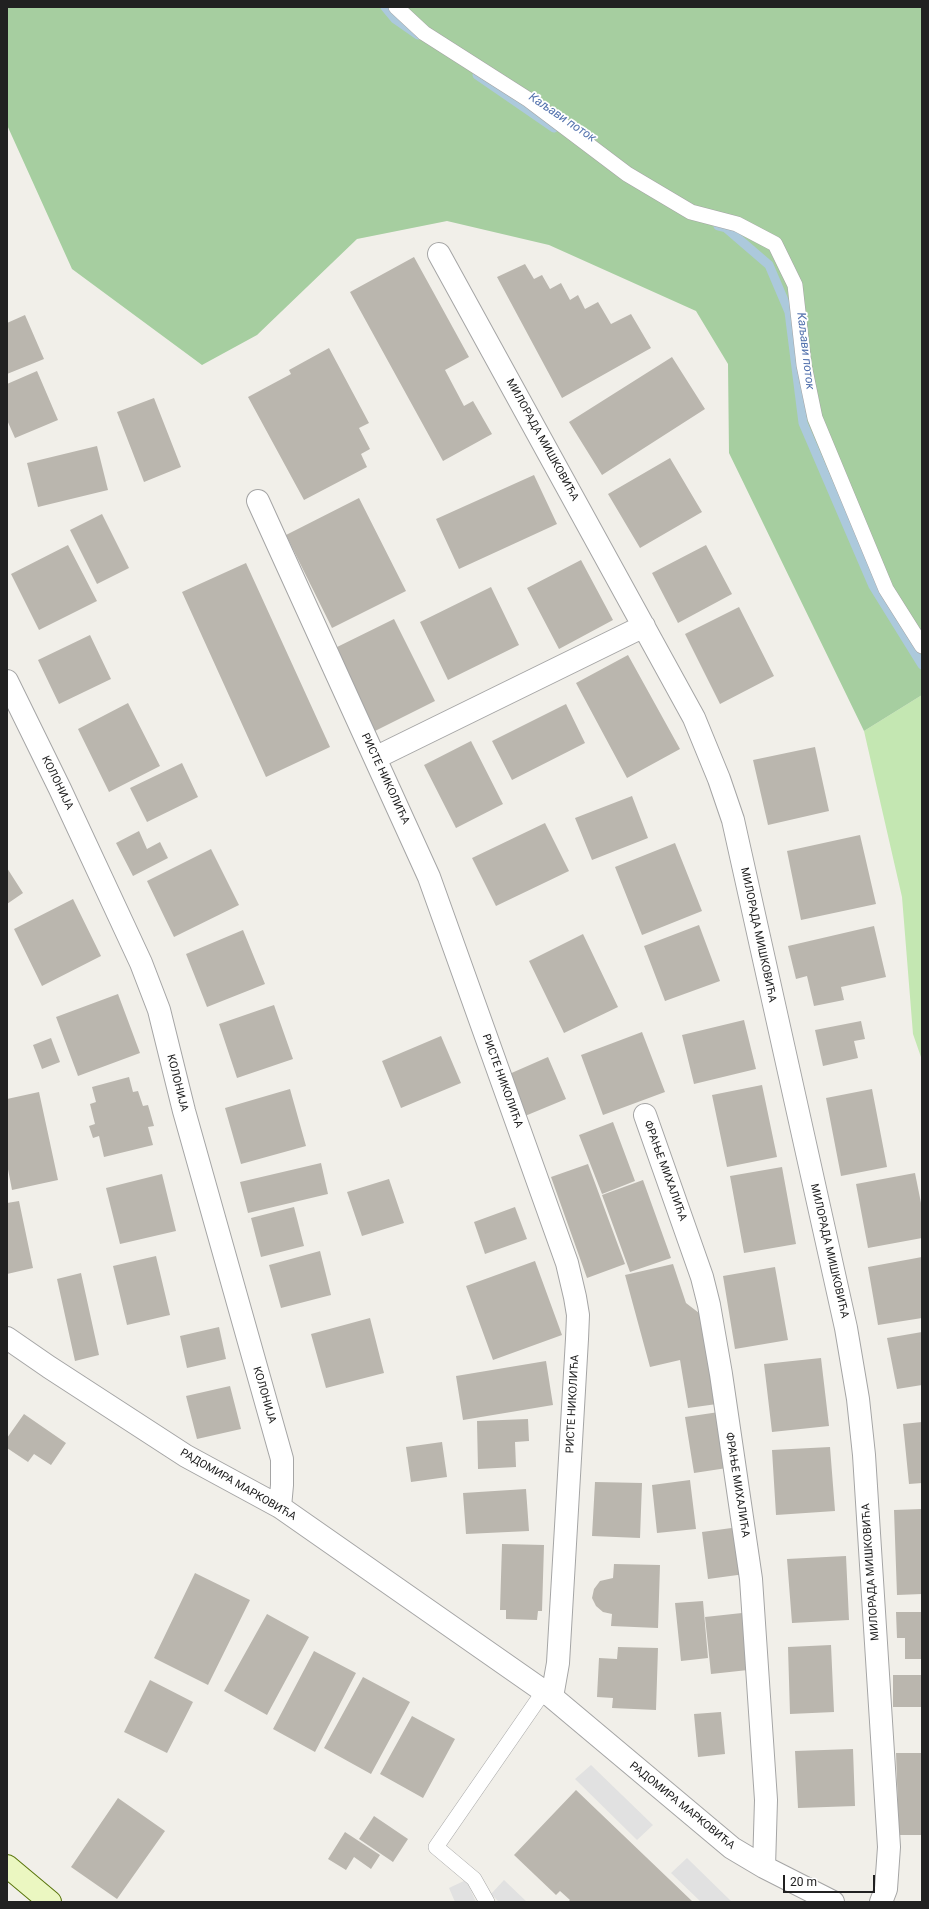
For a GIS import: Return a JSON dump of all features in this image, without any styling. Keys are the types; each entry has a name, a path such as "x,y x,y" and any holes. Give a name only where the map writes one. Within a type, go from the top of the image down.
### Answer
{"main road":[{"path":"7,1866 50,1902"}],"street":[{"name":"МИЛОРАДА МИШКОВИЋА","path":"439,254 694,718 720,779 733,820 846,1328 858,1398 864,1454 889,1847 886,1889 881,1902"},
{"name":"РИСТЕ НИКОЛИЋА","path":"258,501 429,876 567,1263 578,1315 558,1663 548,1694"},
{"path":"375,758 644,626"},
{"name":"КОЛОНИЈА","path":"7,681 60,789 138,956 159,1010 188,1126 282,1459 280,1507"},
{"name":"ФРАЊЕ МИХАЛИЋА","path":"645,1115 702,1277 709,1305 721,1374 751,1579 766,1800 764,1867"},
{"name":"РАДОМИРА МАРКОВИЋА","path":"7,1338 55,1372 186,1456 280,1507 548,1694 721,1839 764,1867 833,1902"}],"lane":[{"path":"396,7 424,33 529,100 627,174 691,212 737,224 775,244 795,285 804,365 815,418 886,589 922,646"},
{"path":"487,1902 474,1879 432,1852 548,1694"}],"green space":[{"path":"7,7 922,7 922,695 864,731 729,453 728,364 696,311 549,245 447,221 357,239 257,335 202,365 72,269 7,125"},
{"path":"922,695 922,1060 913,1034 902,897 864,731"}],"shaded area":[{"path":"591,1765 653,1825 637,1840 575,1779"},
{"path":"687,1858 732,1902 701,1902 671,1873"},
{"path":"466,1880 476,1902 455,1902 449,1888"},
{"path":"504,1880 527,1902 499,1902 491,1894"}],"building":[{"path":"414,257 469,357 445,370 464,406 473,401 492,434 443,461 350,292"},
{"path":"525,264 534,279 542,275 550,289 561,283 570,300 578,295 585,309 598,302 611,324 631,314 651,348 562,398 497,277"},
{"path":"25,315 44,359 7,374 7,323"},
{"path":"329,348 369,423 359,428 370,449 361,454 367,467 304,500 248,397 291,374 289,370"},
{"path":"672,357 705,409 602,475 569,422"},
{"path":"37,371 58,420 15,438 7,420 7,384"},
{"path":"154,398 181,467 144,482 117,412"},
{"path":"97,446 108,490 38,507 27,463"},
{"path":"670,458 702,512 640,548 608,494"},
{"path":"534,475 557,524 459,569 436,519"},
{"path":"359,498 406,591 332,628 286,535"},
{"path":"102,514 129,568 97,584 70,530"},
{"path":"68,545 97,601 39,630 11,574"},
{"path":"706,545 732,594 678,623 652,573"},
{"path":"581,560 613,620 559,649 527,588"},
{"path":"246,563 330,747 266,777 182,592"},
{"path":"491,587 519,645 448,680 420,622"},
{"path":"739,607 774,676 720,704 685,634"},
{"path":"394,619 435,701 373,732 333,649"},
{"path":"90,635 111,679 59,704 38,660"},
{"path":"628,655 680,749 627,778 576,683"},
{"path":"128,703 160,766 109,792 78,729"},
{"path":"566,704 585,743 512,780 492,741"},
{"path":"471,741 503,804 456,828 424,765"},
{"path":"815,747 829,811 768,825 753,760"},
{"path":"182,763 198,797 147,822 130,788"},
{"path":"632,796 648,838 592,860 575,818"},
{"path":"545,823 569,871 496,906 472,858"},
{"path":"139,831 147,849 160,842 168,858 133,876 116,843"},
{"path":"860,835 876,904 801,920 787,851"},
{"path":"675,843 702,911 642,935 615,867"},
{"path":"211,849 239,905 174,937 147,881"},
{"path":"7,868 23,893 7,904"},
{"path":"73,899 101,956 42,986 14,929"},
{"path":"699,925 720,981 665,1001 644,946"},
{"path":"874,926 886,977 841,987 844,1000 814,1006 807,976 796,979 788,946"},
{"path":"243,930 265,984 207,1007 186,954"},
{"path":"583,934 618,1007 564,1033 529,961"},
{"path":"118,994 140,1053 78,1076 56,1017"},
{"path":"274,1005 293,1059 237,1078 219,1024"},
{"path":"744,1020 756,1069 694,1084 682,1035"},
{"path":"861,1021 865,1039 854,1041 858,1058 823,1066 815,1030"},
{"path":"642,1032 665,1092 603,1115 581,1055"},
{"path":"441,1036 461,1083 401,1108 382,1061"},
{"path":"51,1038 60,1062 42,1069 33,1045"},
{"path":"548,1057 566,1099 525,1116 507,1075"},
{"path":"129,1077 133,1092 138,1091 143,1106 148,1105 154,1126 148,1127 153,1145 104,1157 99,1136 93,1138 89,1126 95,1124 90,1104 96,1102 92,1087"},
{"path":"762,1085 777,1157 727,1167 712,1095"},
{"path":"290,1089 306,1146 241,1164 225,1108"},
{"path":"872,1089 887,1167 841,1176 826,1098"},
{"path":"39,1092 58,1180 12,1190 7,1164 7,1099"},
{"path":"613,1122 635,1181 602,1194 579,1135"},
{"path":"321,1163 328,1194 248,1213 240,1182"},
{"path":"588,1164 625,1264 587,1278 551,1177"},
{"path":"782,1167 796,1244 744,1253 730,1176"},
{"path":"915,1173 922,1208 922,1238 868,1248 856,1184"},
{"path":"162,1174 176,1231 120,1244 106,1188"},
{"path":"389,1179 404,1223 362,1236 347,1192"},
{"path":"643,1180 671,1258 630,1272 602,1195"},
{"path":"19,1201 33,1268 7,1274 7,1203"},
{"path":"294,1207 304,1246 261,1257 251,1218"},
{"path":"515,1207 527,1239 485,1254 474,1222"},
{"path":"320,1251 331,1295 281,1308 269,1265"},
{"path":"156,1256 170,1315 127,1325 113,1266"},
{"path":"922,1257 922,1318 878,1325 868,1267"},
{"path":"535,1261 562,1335 493,1360 466,1286"},
{"path":"673,1264 686,1303 699,1313 709,1354 717,1404 688,1408 680,1360 650,1367 625,1275"},
{"path":"775,1267 788,1340 735,1349 723,1276"},
{"path":"81,1273 99,1355 75,1361 57,1279"},
{"path":"370,1318 384,1373 326,1388 311,1334"},
{"path":"219,1327 226,1359 187,1368 180,1336"},
{"path":"922,1332 922,1385 897,1389 887,1338"},
{"path":"821,1358 829,1426 772,1432 764,1364"},
{"path":"546,1361 553,1405 463,1420 456,1376"},
{"path":"230,1386 241,1429 197,1439 186,1396"},
{"path":"719,1412 727,1468 694,1473 685,1417"},
{"path":"24,1414 66,1443 51,1465 34,1454 28,1462 7,1448 7,1438"},
{"path":"528,1419 529,1441 515,1442 516,1467 478,1469 477,1421"},
{"path":"922,1422 922,1483 909,1484 903,1424"},
{"path":"442,1442 447,1477 411,1482 406,1447"},
{"path":"830,1447 835,1511 776,1515 772,1450"},
{"path":"690,1480 696,1529 657,1533 652,1485"},
{"path":"595,1482 642,1483 640,1538 592,1536"},
{"path":"526,1489 529,1531 466,1534 463,1493"},
{"path":"922,1509 922,1594 897,1595 894,1510"},
{"path":"739,1527 745,1574 708,1579 702,1532"},
{"path":"502,1544 544,1545 542,1611 538,1611 537,1620 506,1619 506,1610 500,1610"},
{"path":"846,1556 849,1620 792,1623 787,1559"},
{"path":"614,1564 660,1565 658,1628 611,1626 612,1614 603,1612 596,1606 592,1598 594,1589 600,1581 613,1578"},
{"path":"195,1573 250,1600 208,1685 154,1658"},
{"path":"703,1601 708,1658 681,1661 675,1603"},
{"path":"896,1612 922,1612 922,1659 905,1659 905,1638 897,1638"},
{"path":"742,1613 748,1670 711,1674 705,1617"},
{"path":"267,1614 309,1637 267,1715 224,1691"},
{"path":"831,1645 834,1712 790,1714 788,1647"},
{"path":"618,1647 658,1648 656,1710 612,1708 613,1698 597,1697 599,1658 617,1659"},
{"path":"314,1651 356,1673 315,1752 273,1729"},
{"path":"893,1675 922,1675 922,1707 893,1707"},
{"path":"363,1677 410,1702 371,1774 324,1748"},
{"path":"150,1680 193,1702 167,1753 124,1732"},
{"path":"721,1712 725,1754 698,1757 694,1714"},
{"path":"412,1716 455,1739 423,1798 380,1774"},
{"path":"853,1749 855,1806 798,1808 795,1751"},
{"path":"896,1753 922,1753 922,1835 899,1835"},
{"path":"576,1790 693,1902 568,1902 570,1900 560,1891 556,1895 514,1855"},
{"path":"118,1798 165,1831 117,1899 71,1867"},
{"path":"374,1816 408,1839 393,1862 359,1839"},
{"path":"345,1832 380,1855 371,1869 354,1857 346,1870 328,1859"}],"waterway":[{"name":"Каљави поток","path":"385,7 395,19 418,35"},
{"name":"Каљави поток","path":"477,75 554,128"},
{"name":"Каљави поток","path":"718,226 726,228 769,265 789,312 803,423 873,586 922,665"}]}
